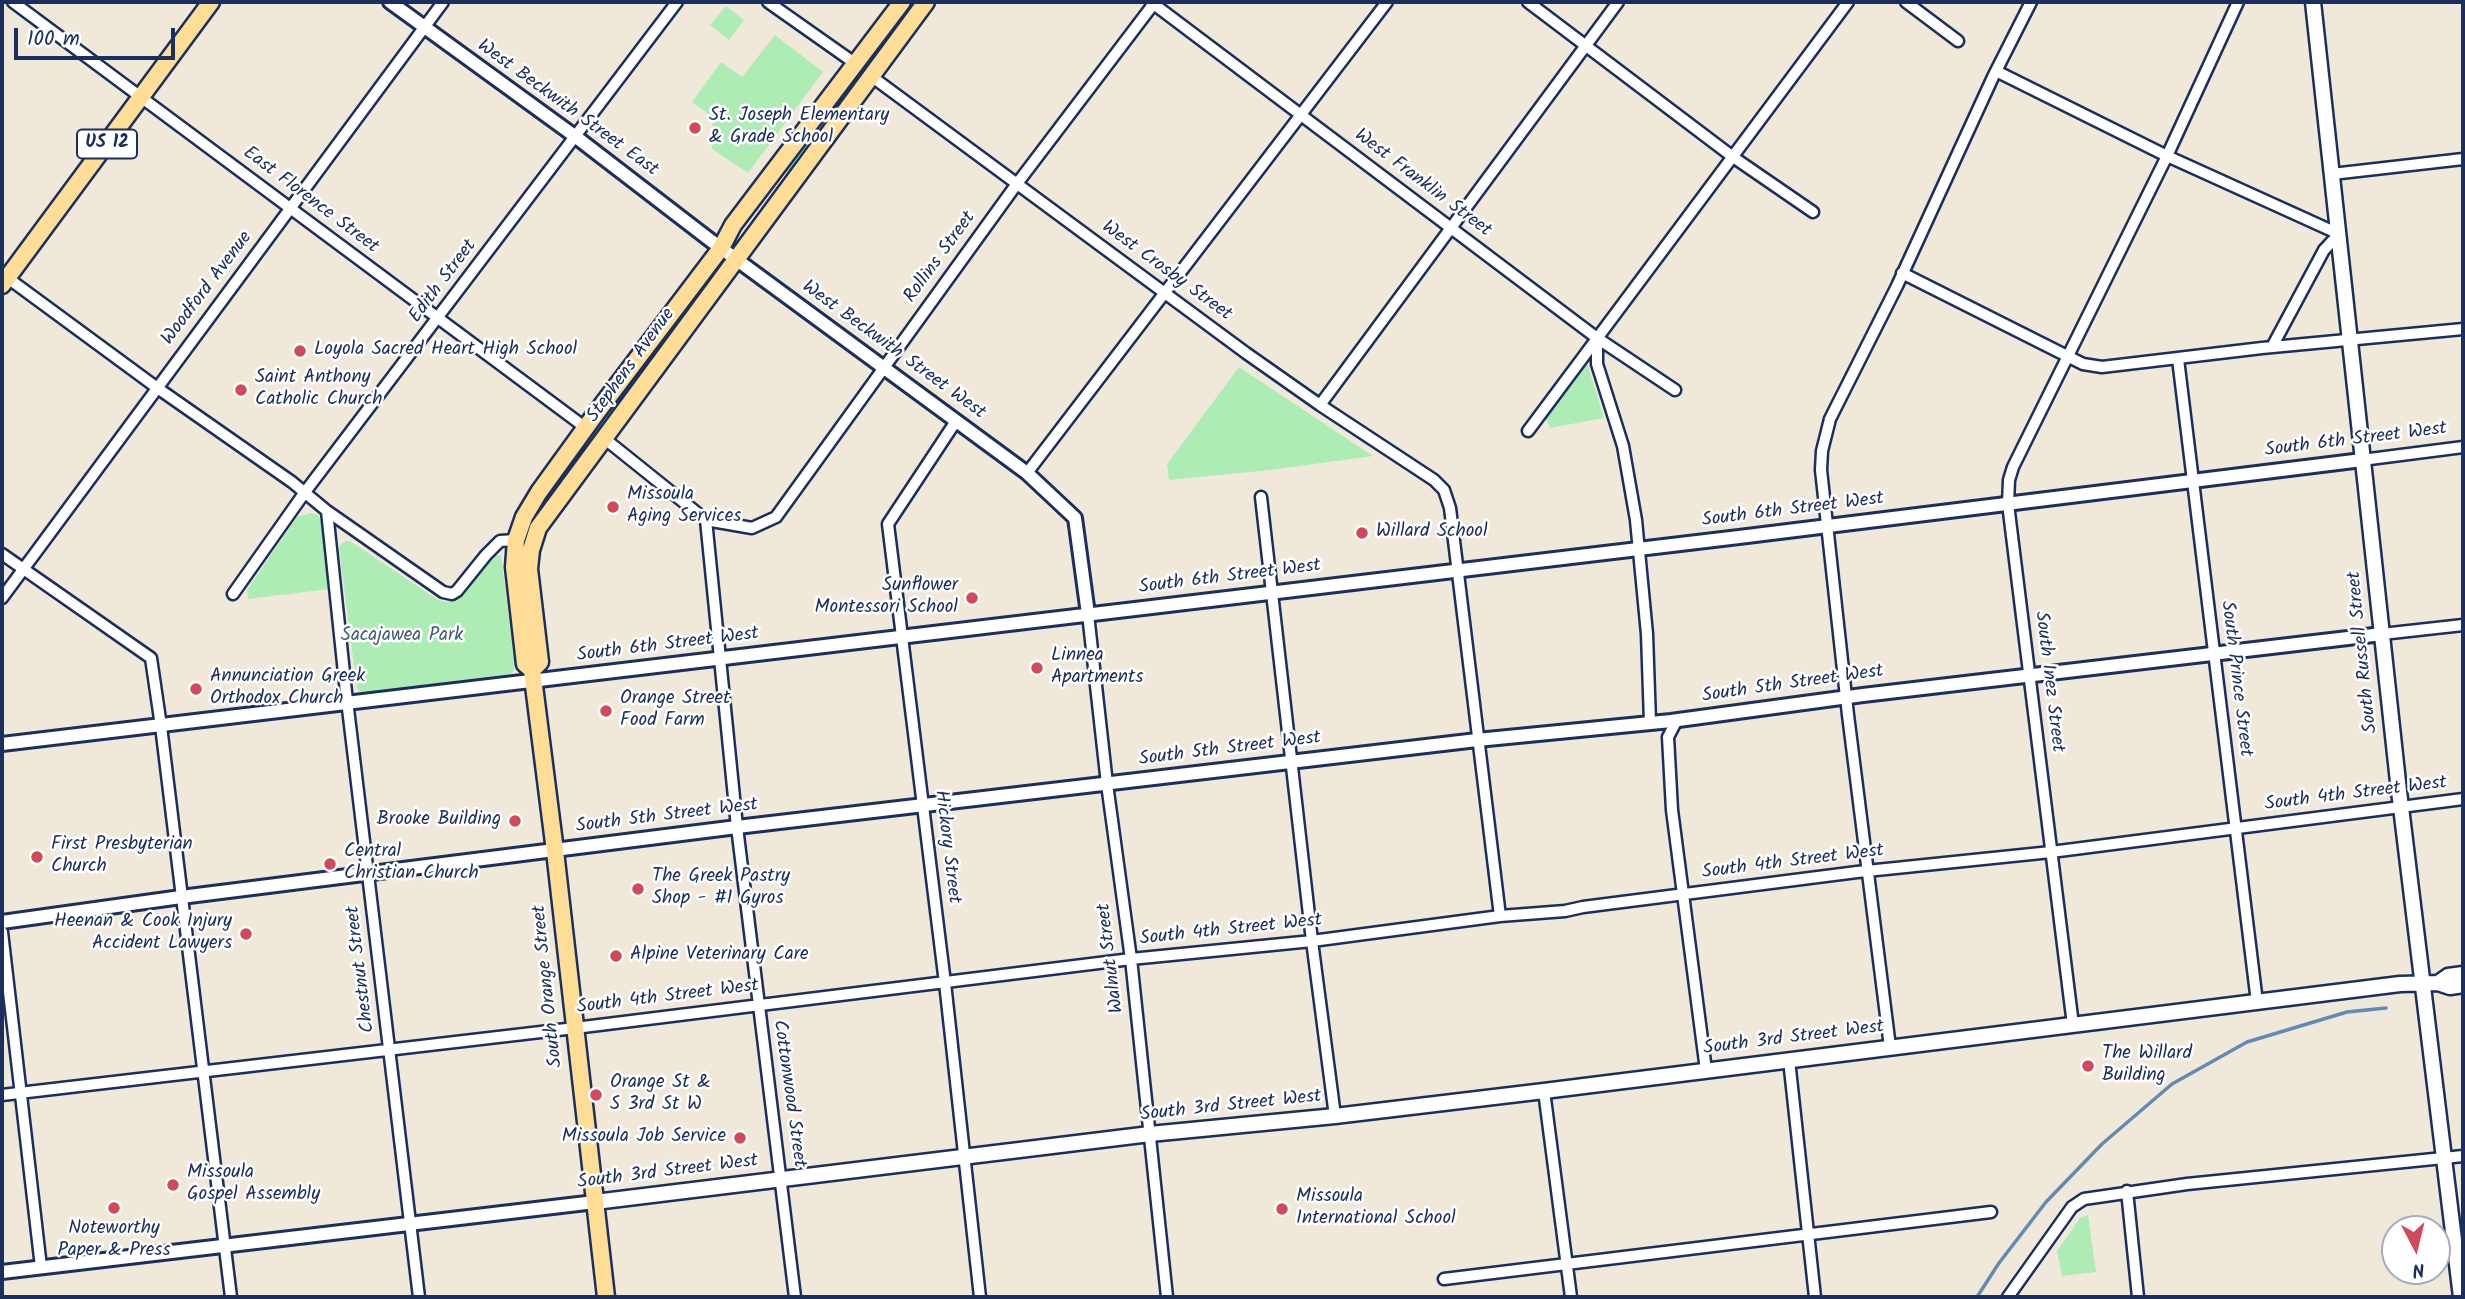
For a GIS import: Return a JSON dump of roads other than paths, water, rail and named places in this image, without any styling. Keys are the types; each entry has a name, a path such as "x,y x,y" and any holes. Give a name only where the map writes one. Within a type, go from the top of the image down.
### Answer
{"main road":[{"name":"US 12","path":"4,279 211,2"},
{"name":"Stephens Avenue","path":"902,2 733,225 721,248 539,492 524,517 516,540 514,567 525,664 533,676 540,662 529,569 531,550 538,528 926,2"},
{"name":"South Russell Street","path":"2313,2 2401,806 2431,983 2445,1158 2461,1297"},
{"name":"South Orange Street","path":"533,676 606,1297"},
{"path":"2431,983 2448,976 2463,974"},
{"name":"South 3rd Street West","path":"595,1202 1150,1134 1335,1116 1544,1091 2400,984 2431,983 2450,987 2463,985"}],"street":[{"name":"East Florence Street","path":"13,2 586,428"},
{"name":"West Beckwith Street East","path":"390,2 576,137 736,259"},
{"name":"Woodford Avenue","path":"2,598 443,2"},
{"name":"Edith Street","path":"233,594 305,492 677,2"},
{"path":"768,2 856,64"},
{"name":"West Franklin Street","path":"1153,2 1300,116 1597,338 1675,390"},
{"name":"Rollins Street","path":"706,520 752,528 776,517 1016,185 1153,2"},
{"path":"1027,473 1387,2"},
{"path":"1528,2 1733,157 1813,212"},
{"path":"1320,405 1618,2"},
{"path":"1528,431 1848,2"},
{"path":"1906,2 1958,40"},
{"path":"1890,1047 1827,526 1821,470 1824,438 1830,419 2031,2"},
{"name":"South Inez Street","path":"2073,1025 2008,504 2010,480 2013,467 2166,156 2238,2"},
{"path":"1996,71 2166,156 2339,234 2324,250 2272,346"},
{"name":"West Crosby Street","path":"871,76 1016,185 1320,405 1434,480 1444,490 1450,508 1457,570"},
{"path":"2332,174 2463,159"},
{"name":"West Beckwith Street West","path":"736,259 1027,473 1075,518 1088,614"},
{"path":"1902,274 2088,366 2102,367 2272,346 2463,329"},
{"path":"4,279 443,592 452,594 500,541 516,540"},
{"path":"1597,338 1597,363 1625,456 1640,548 1650,722"},
{"name":"South Prince Street","path":"2178,359 2257,1002"},
{"name":"Hickory Street","path":"957,421 888,524 945,983 980,1297"},
{"path":"605,439 706,520"},
{"name":"South 6th Street West","path":"2,744 347,703 533,676 901,638 2463,447"},
{"path":"1261,497 1335,1116"},
{"name":"Chestnut Street","path":"327,511 347,703 419,1297"},
{"name":"Cottonwood Street","path":"706,520 737,827 795,1297"},
{"path":"2,554 151,658 231,1297"},
{"path":"1457,570 1500,916"},
{"name":"Walnut Street","path":"1088,614 1167,1297"},
{"name":"South 5th Street West","path":"2,922 737,827 1477,740 1677,720 1847,697 2463,625"},
{"path":"1677,720 1668,737 1672,810 1706,1070"},
{"name":"South 4th Street West","path":"2,1095 1130,959 1312,941 1500,916 1565,911 2463,799"},
{"path":"2,932 41,1266"},
{"path":"1789,1060 1815,1297"},
{"path":"1544,1091 1571,1297"},
{"path":"2007,1297 2077,1202 2127,1191 2463,1156"},
{"path":"2127,1191 2138,1297"},
{"name":"South 3rd Street West","path":"2,1272 595,1202"},
{"path":"1444,1279 1992,1212"}],"waterway":[{"path":"1977,1297 1999,1263 2046,1202 2102,1144 2172,1084 2247,1042 2347,1012 2386,1008"}],"place":[{"name":"St. Joseph Elementary & Grade School","path":"695,128"},
{"name":"Loyola Sacred Heart High School","path":"300,351"},
{"name":"Saint Anthony Catholic Church","path":"241,390"},
{"name":"Missoula Aging Services","path":"613,507"},
{"name":"Willard School","path":"1362,533"},
{"name":"Sunflower Montessori School","path":"972,598"},
{"name":"Linnea Apartments","path":"1037,668"},
{"name":"Annunciation Greek Orthodox Church","path":"196,689"},
{"name":"Orange Street Food Farm","path":"606,711"},
{"name":"Brooke Building","path":"515,821"},
{"name":"First Presbyterian Church","path":"37,857"},
{"name":"Central Christian Church","path":"330,864"},
{"name":"The Greek Pastry Shop - #1 Gyros","path":"638,889"},
{"name":"Heenan & Cook Injury Accident Lawyers","path":"246,934"},
{"name":"Alpine Veterinary Care","path":"616,956"},
{"name":"The Willard Building","path":"2088,1066"},
{"name":"Orange St & S 3rd St W","path":"596,1095"},
{"name":"Missoula Job Service","path":"740,1138"},
{"name":"Missoula Gospel Assembly","path":"173,1185"},
{"name":"Noteworthy Paper & Press","path":"114,1208"},
{"name":"Missoula International School","path":"1282,1209"}],"park label":[{"name":"Sacajawea Park","path":"402,637"}]}
